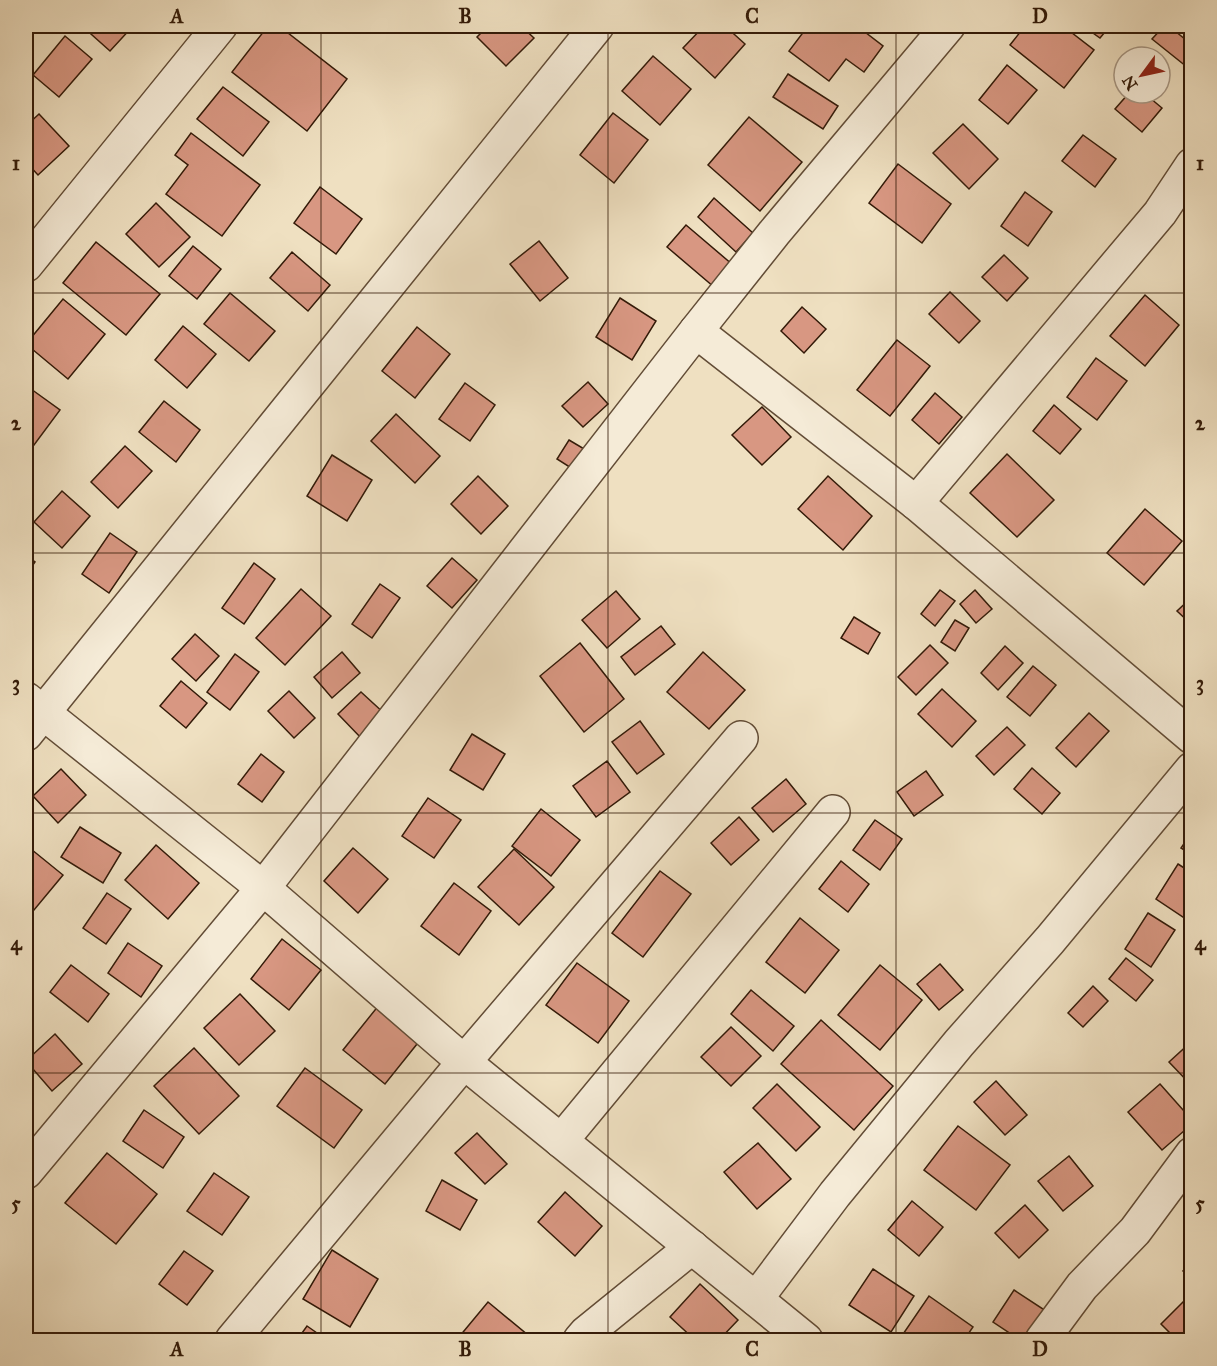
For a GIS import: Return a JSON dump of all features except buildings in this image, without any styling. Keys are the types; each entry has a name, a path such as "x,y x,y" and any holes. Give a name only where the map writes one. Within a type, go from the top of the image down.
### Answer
{"street":[{"path":"26,265 220,26"},
{"path":"597,26 31,715 263,888 464,1062 806,1341"},
{"path":"26,1172 263,888 696,331 774,233 948,26"},
{"path":"916,503 1160,213 1191,165"},
{"path":"696,331 916,503 1191,737"},
{"path":"232,1341 464,1062 741,738"},
{"path":"756,1299 842,1185 959,1043 1050,940 1191,769"},
{"path":"561,1141 833,812"},
{"path":"1042,1341 1082,1287 1135,1231 1191,1154"},
{"path":"580,1341 586,1333 692,1247"}]}
